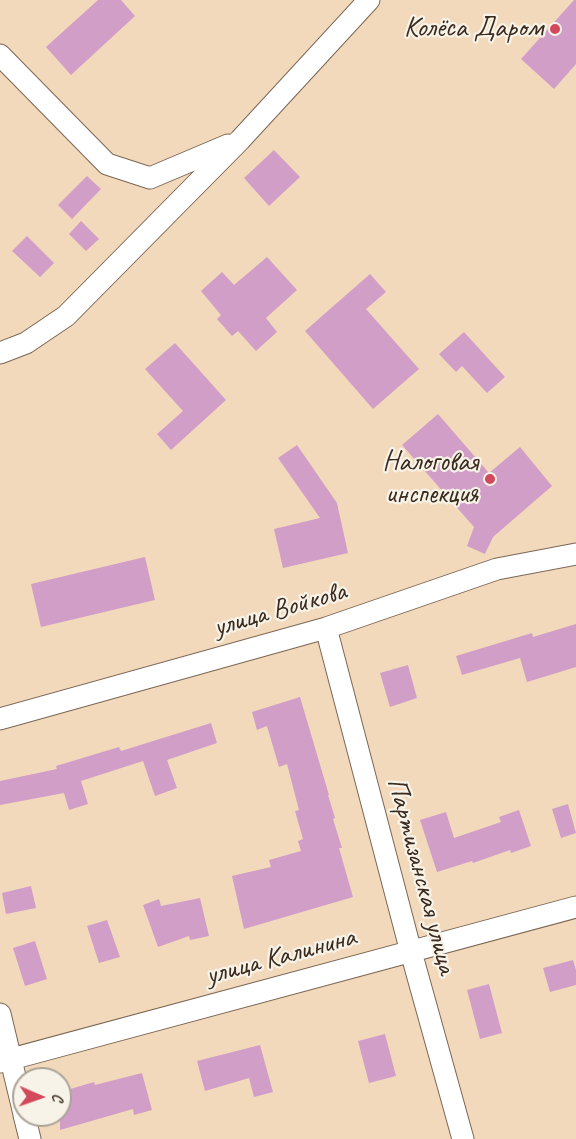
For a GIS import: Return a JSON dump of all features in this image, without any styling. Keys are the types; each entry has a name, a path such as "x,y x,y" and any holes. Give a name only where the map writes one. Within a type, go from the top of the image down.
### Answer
{"street":[{"path":"0,353 26,343 66,316 240,140 369,0"},
{"path":"0,55 107,164 150,178 240,140"},
{"name":"улица Войкова","path":"0,719 326,628 497,569 576,554"},
{"name":"Партизанская улица","path":"326,628 411,952 463,1139"},
{"name":"улица Калинина","path":"5,1060 576,907"},
{"path":"0,1014 5,1060 12,1080"}],"building":[{"path":"98,0 121,0 135,16 71,75 46,47"},
{"path":"576,0 576,64 554,89 521,59"},
{"path":"274,150 300,177 269,206 244,178"},
{"path":"87,176 101,189 72,219 58,205"},
{"path":"81,221 99,239 86,251 69,234"},
{"path":"27,236 54,263 40,277 12,251"},
{"path":"267,257 297,290 266,318 277,332 256,351 238,331 232,336 217,319 221,315 201,291 222,272 234,285"},
{"path":"370,274 386,292 366,309 419,369 373,409 305,331"},
{"path":"464,332 505,377 487,393 462,366 456,372 439,354"},
{"path":"175,343 226,400 171,450 157,434 183,411 145,369"},
{"name":"Налоговая инспекция","path":"438,414 489,473 520,447 552,486 493,537 485,554 467,546 474,527 402,445"},
{"path":"297,445 337,503 348,553 283,568 274,529 320,518 278,458"},
{"path":"145,557 155,600 41,627 31,584"},
{"path":"576,624 576,667 527,682 520,658 462,675 456,656 532,633 533,637"},
{"path":"408,665 417,698 390,707 380,673"},
{"path":"300,697 329,795 335,818 333,819 342,848 339,848 353,897 244,929 232,876 271,867 269,860 301,851 298,841 303,839 295,811 299,810 287,764 279,767 267,726 257,730 252,712"},
{"path":"211,723 217,743 167,760 177,788 155,796 143,761 81,781 88,804 69,810 64,793 0,805 0,781 57,769 56,766 119,747 121,751"},
{"path":"568,804 576,833 561,838 552,809"},
{"path":"519,810 531,846 437,872 420,820 446,812 454,838 501,822 499,817"},
{"path":"31,886 36,908 6,914 2,893"},
{"path":"200,898 209,936 190,940 189,936 158,947 143,905 159,899 161,906"},
{"path":"107,920 120,957 99,963 87,926"},
{"path":"35,941 47,979 25,986 13,948"},
{"path":"573,960 576,985 550,992 543,968"},
{"path":"489,984 502,1033 480,1039 467,990"},
{"path":"385,1034 396,1076 369,1083 358,1041"},
{"path":"260,1045 273,1092 254,1097 249,1078 205,1091 197,1061"},
{"path":"142,1073 152,1110 134,1115 133,1109 72,1127 72,1088 94,1082 95,1085"}],"place":[{"name":"Колёса Даром","path":"555,29"},
{"name":"Налоговая инспекция","path":"490,479"}]}
